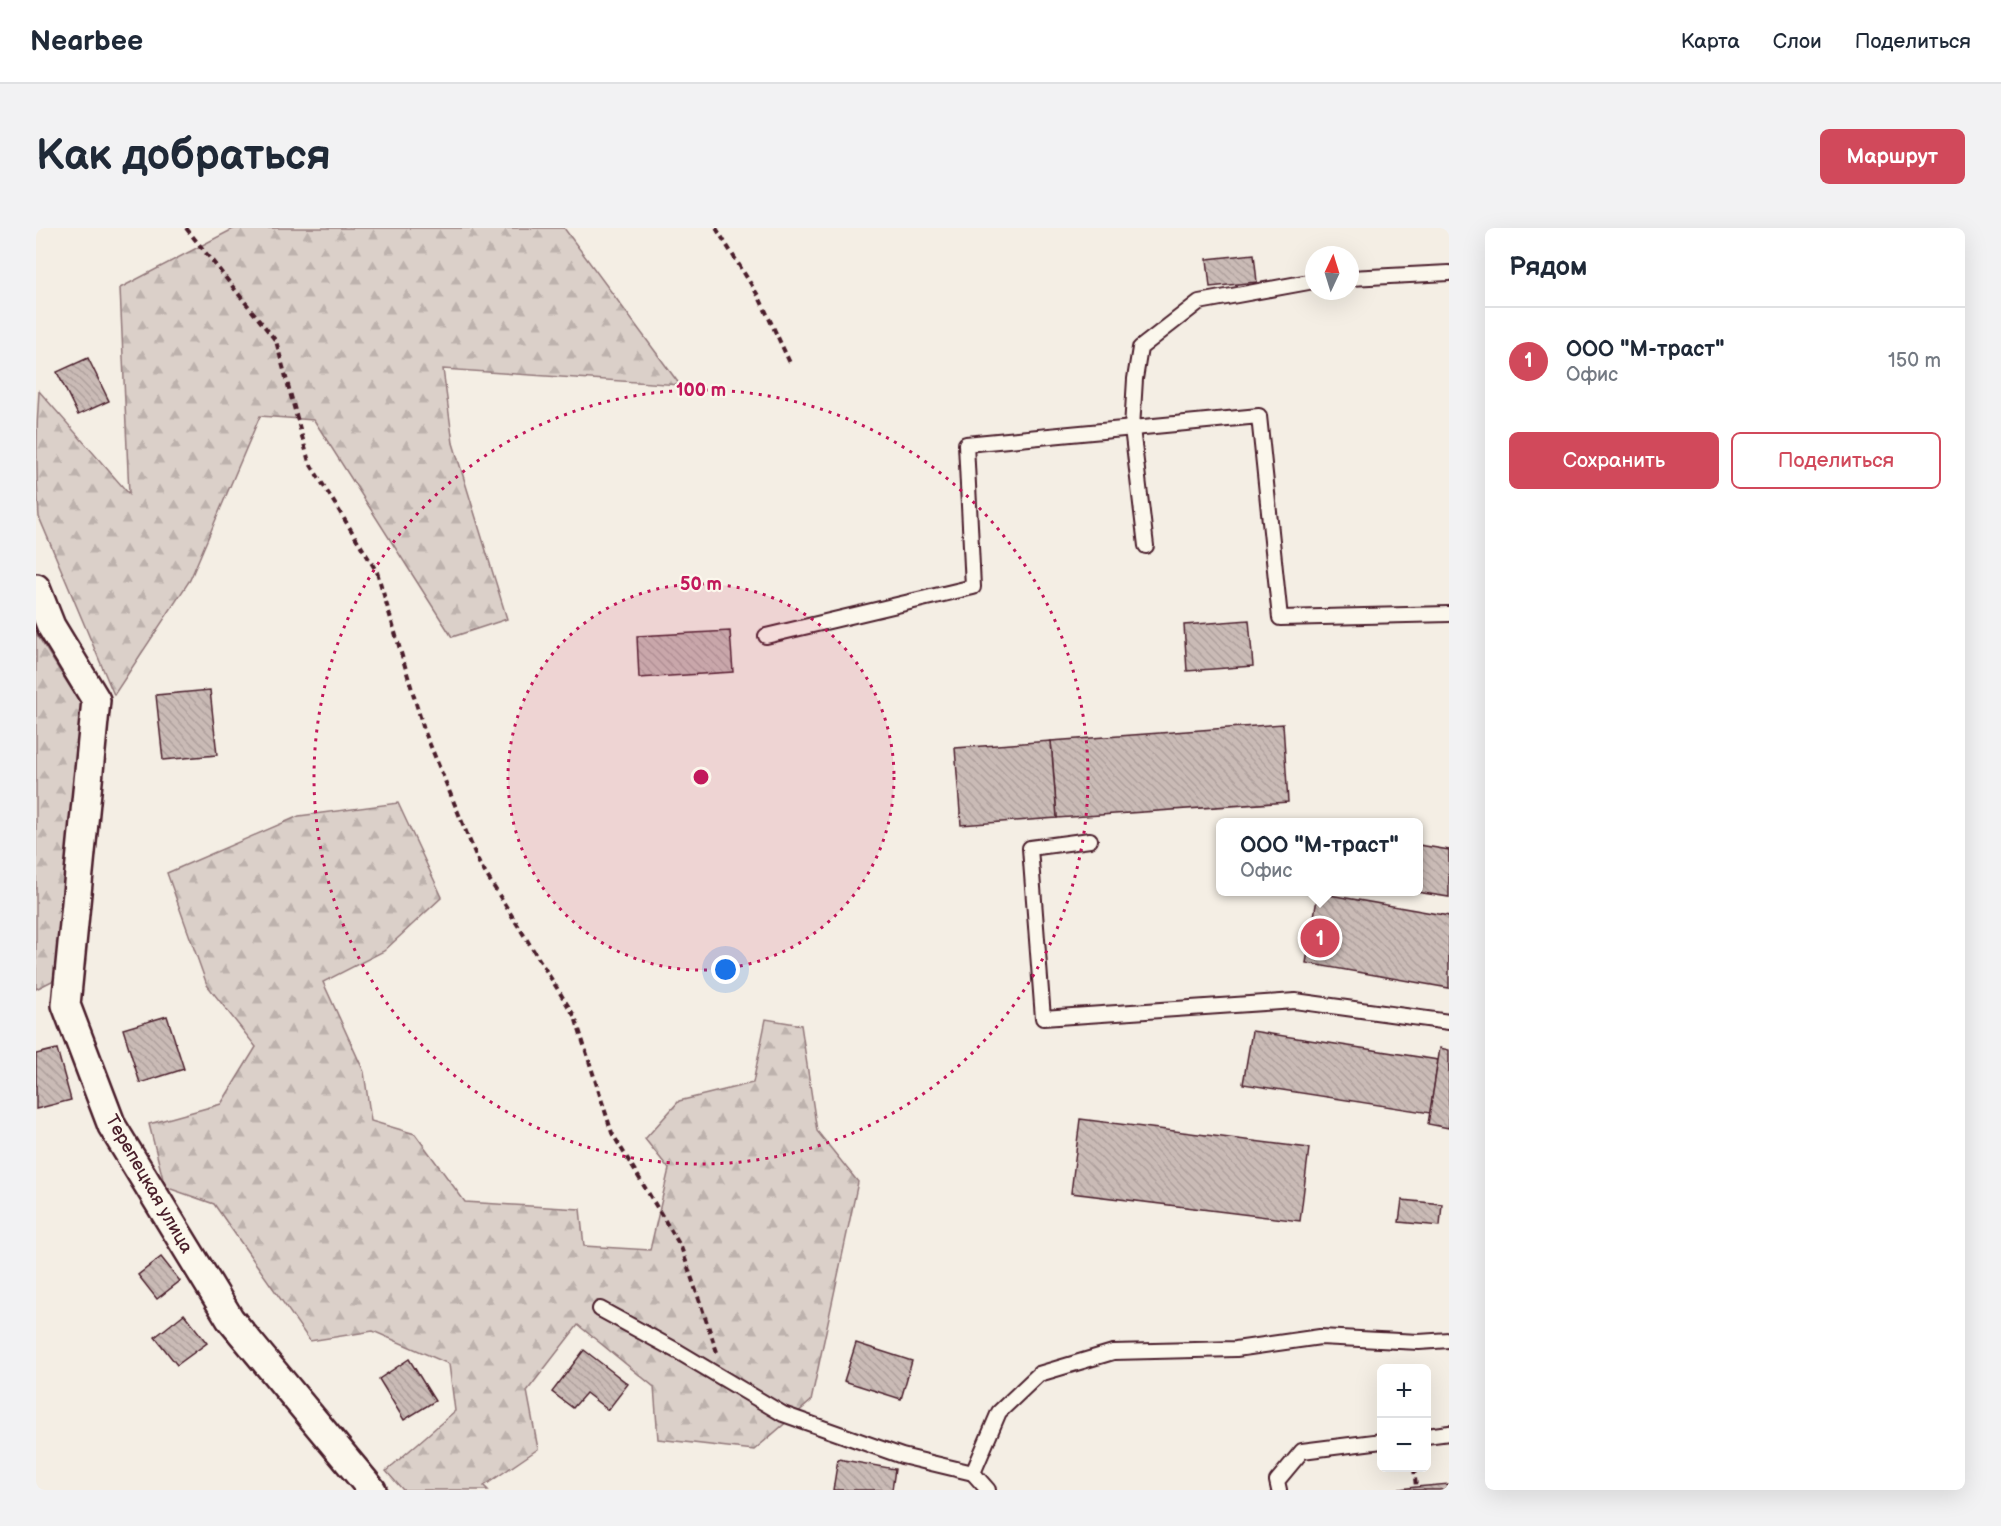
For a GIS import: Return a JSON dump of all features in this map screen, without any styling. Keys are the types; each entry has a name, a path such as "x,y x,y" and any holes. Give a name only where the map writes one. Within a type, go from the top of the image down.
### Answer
{"street":[{"name":"Терепецкая улица","path":"36,588 51,626 96,700 66,1005 112,1126 230,1319 372,1490"}],"lane":[{"path":"1359,278 1449,273"},
{"path":"1146,546 1132,428 1135,379 1140,348 1198,302 1305,283"},
{"path":"766,636 973,587 966,444 1259,416 1280,618 1449,614"},
{"path":"1090,840 1030,849 1043,1018 1295,1001 1449,1022"},
{"path":"600,1309 783,1414 902,1456 973,1473 988,1490"},
{"path":"973,1473 999,1412 1039,1374 1113,1352 1236,1349 1320,1337 1419,1342 1449,1340"},
{"path":"1431,1435 1449,1433"},
{"path":"1278,1490 1277,1481 1302,1451 1377,1442"}],"path":[{"path":"186,228 276,341 309,462 376,572 424,730 478,863 574,1017 612,1133 681,1247 728,1381"},
{"path":"716,228 759,297 790,363"},
{"path":"1414,1472 1416,1487"}],"green space":[{"path":"235,228 564,228 680,385 443,369 453,443 507,619 452,637 314,420 260,416 190,580 114,695 39,517 37,422 39,391 129,494 120,288"},
{"path":"36,633 84,709 54,980 36,989"},
{"path":"398,803 442,897 384,951 323,982 364,1072 371,1121 415,1134 465,1202 580,1209 584,1246 650,1250 669,1169 645,1139 679,1101 753,1083 766,1019 801,1025 817,1131 858,1182 811,1401 754,1450 658,1439 654,1387 578,1325 527,1391 538,1449 484,1486 488,1490 403,1490 386,1471 455,1411 449,1364 373,1331 310,1341 214,1204 165,1187 149,1124 221,1104 256,1047 207,985 167,873 299,816"}],"building":[{"path":"1254,254 1257,282 1210,287 1207,259"},
{"path":"88,358 109,401 78,415 57,372"},
{"path":"1249,620 1253,666 1187,671 1184,625"},
{"path":"730,631 733,672 639,678 637,636"},
{"path":"210,690 217,755 163,760 156,695"},
{"path":"1283,724 1288,802 1057,818 1051,741"},
{"path":"1051,741 1057,818 961,825 955,748"},
{"path":"1423,846 1449,850 1449,897 1423,893"},
{"path":"1317,896 1335,896 1449,916 1449,988 1306,963"},
{"path":"167,1016 184,1069 140,1083 123,1029"},
{"path":"1252,1031 1438,1060 1430,1113 1243,1084"},
{"path":"1440,1048 1449,1050 1449,1128 1428,1124"},
{"path":"57,1049 71,1100 36,1109 36,1054"},
{"path":"1080,1119 1309,1148 1300,1221 1071,1193"},
{"path":"1402,1200 1442,1204 1440,1226 1399,1222"},
{"path":"161,1257 180,1281 157,1299 138,1275"},
{"path":"184,1314 207,1343 177,1365 155,1337"},
{"path":"856,1343 912,1361 901,1399 844,1381"},
{"path":"584,1350 628,1384 608,1410 586,1393 573,1408 552,1392"},
{"path":"409,1359 435,1401 404,1420 379,1379"},
{"path":"838,1459 895,1469 892,1490 833,1490"},
{"path":"1449,1484 1449,1490 1391,1490 1416,1487"}],"place":[{"name":"ООО \"М-траст\"","path":"1320,938"}]}
